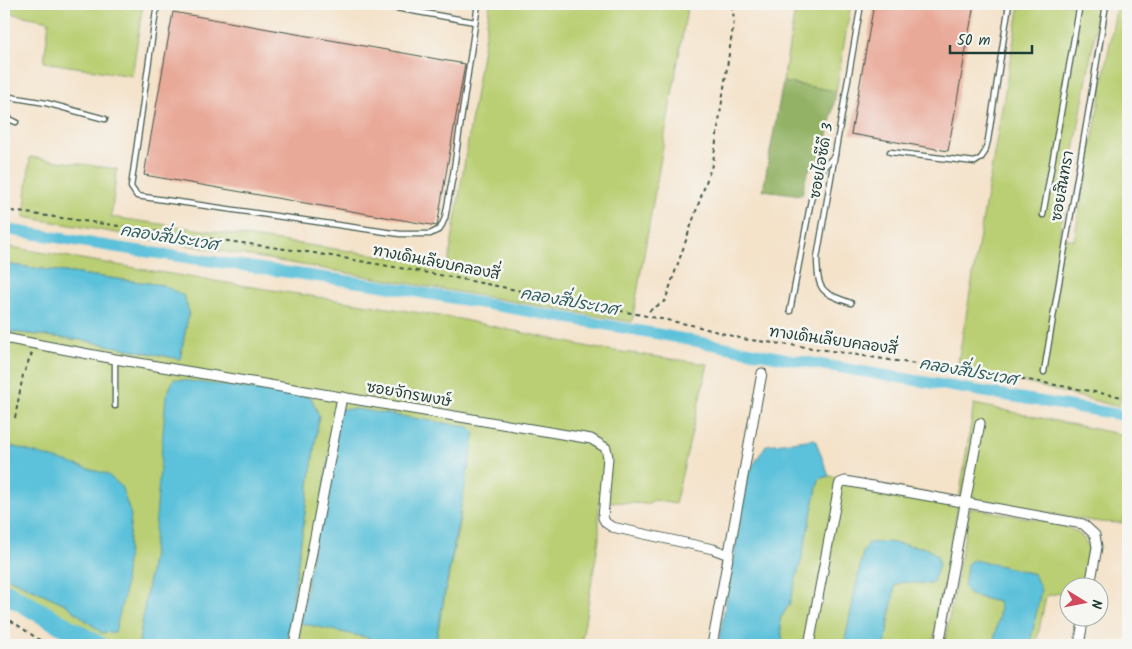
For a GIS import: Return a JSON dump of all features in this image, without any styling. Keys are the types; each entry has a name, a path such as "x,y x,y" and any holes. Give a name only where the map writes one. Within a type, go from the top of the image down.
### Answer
{"street":[{"name":"ซอยจักรพงษ์","path":"4,338 115,359 591,439 606,448 608,457 604,518 606,523 612,527 712,549 729,555"},
{"path":"712,645 762,373"},
{"path":"294,645 342,397"},
{"path":"939,645 980,423"},
{"path":"809,645 840,483 845,481 1083,524 1095,535 1097,546 1092,576"},
{"path":"1079,645 1082,626"}],"lane":[{"path":"157,4 131,187 137,196 400,234 430,234 440,229 445,218 478,4"},
{"path":"373,4 475,22"},
{"name":"ซอยไอซีดี 3","path":"851,303 828,294 821,287 818,280 817,258 860,4"},
{"path":"890,152 975,162 981,158 988,140 1009,4"},
{"path":"1043,215 1080,4"},
{"name":"ซอยสินทรา","path":"1044,372 1090,110 1106,4"},
{"path":"4,96 46,103 105,119"},
{"path":"4,117 16,122"},
{"path":"790,311 816,183 819,174 835,155"},
{"path":"115,359 115,406"}],"path":[{"path":"649,311 665,301 713,162 734,20 732,4"},
{"name":"ทางเดินเลียบคลองสี่","path":"4,210 314,253 452,277 567,300 696,326 743,339 935,367 984,372 1128,398"},
{"path":"15,418 23,375 36,344"},
{"path":"4,616 47,645"}],"green space":[{"path":"4,4 143,4 132,76 44,62 49,21 4,12"},
{"path":"490,4 688,4 632,322 24,217 30,157 117,169 111,217 448,265"},
{"path":"796,4 851,4 836,91 783,82"},
{"path":"1020,4 1100,4 1059,237 1074,240 1117,4 1128,4 1128,365 1119,407 984,372 965,377 957,368"},
{"path":"783,82 836,91 824,157 810,168 802,195 763,190"},
{"path":"4,246 459,319 594,348 708,364 675,504 655,500 647,504 599,501 599,539 581,645 435,645 461,513 300,623 370,638 369,645 286,645 319,416 311,397 153,553 140,645 105,645 4,594 4,576 65,604 102,633 15,447 4,447 4,331 81,340 180,359 189,312 163,285 4,264"},
{"path":"974,404 1128,436 1128,508 1122,523 1100,522 959,500 933,645 885,645 895,585 902,582 931,584 937,555 926,548 886,542 863,552 844,645 783,645 780,619 789,605 819,479 829,476 959,499"},
{"path":"970,508 1062,524 1081,535 1089,547 1083,576 1060,576 1060,593 1046,596 1036,645 1030,645 1033,623 1034,574 1002,566 970,595 998,602 1000,610 993,645 944,645"}],"water":[{"path":"4,264 163,285 184,296 189,312 180,359 81,340 4,331"},
{"path":"174,379 311,397 319,416 286,645 140,645 153,553 166,396"},
{"path":"338,409 357,409 469,427 475,433 435,645 369,645 369,638 300,623"},
{"path":"815,439 829,476 819,479 789,605 780,619 783,645 718,645 748,473 766,445"},
{"path":"4,447 15,447 107,474 121,486 131,515 124,596 115,632 102,633 65,604 4,576"},
{"path":"886,542 926,548 937,555 939,566 932,584 902,582 895,585 885,645 844,645 863,552 868,543"},
{"path":"973,560 1034,574 1041,590 1030,645 993,645 1000,610 998,602 970,595 964,587 967,564"}],"building":[{"path":"874,4 974,4 948,151 851,134"},
{"path":"173,12 465,64 437,226 144,175"}],"waterway":[{"name":"คลองสี่ประเวศ","path":"4,229 383,286 658,334 788,359 1128,416"},
{"path":"4,592 97,645"}]}
